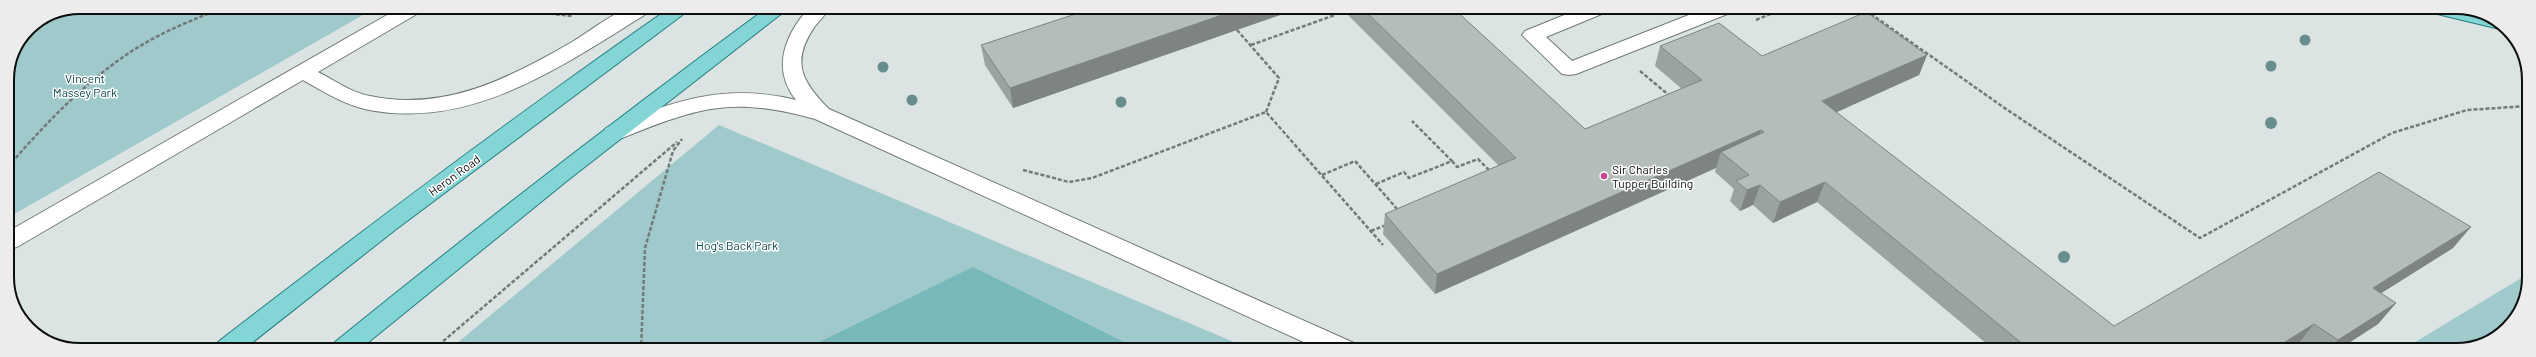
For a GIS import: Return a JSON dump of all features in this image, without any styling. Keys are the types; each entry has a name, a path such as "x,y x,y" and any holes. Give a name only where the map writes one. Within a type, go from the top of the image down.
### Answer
{"main road":[{"name":"Heron Road","path":"235,343 387,224 594,71 674,14"},
{"path":"352,343 474,241 609,135 772,14"},
{"path":"2461,15 2484,20"}],"lane":[{"path":"14,238 403,14"},
{"path":"303,72 347,95 369,103 418,107 450,104 490,92 521,78 632,14"},
{"path":"815,14 802,31 790,62 792,74 798,89 822,114"},
{"path":"1584,14 1532,35 1569,69 1710,14"},
{"path":"609,135 674,110 708,103 752,99 822,114 1329,343"},
{"path":"14,241 40,223"}],"path":[{"path":"14,160 78,94 129,53 181,24 207,14"},
{"path":"555,14 573,16"},
{"path":"1753,21 1770,14"},
{"path":"1870,14 2006,109 2200,238 2392,133 2468,110 2522,106"},
{"path":"1251,45 1335,15"},
{"path":"1017,168 1069,182 1092,178 1266,112 1279,78 1237,30"},
{"path":"1645,66 1638,69 1672,98 1665,101"},
{"path":"1266,112 1383,245"},
{"path":"1412,121 1457,167 1478,159 1492,174"},
{"path":"442,343 683,137 673,151 645,248 641,343"},
{"path":"1322,175 1355,161 1399,212"},
{"path":"1376,184 1404,172 1409,178 1452,161"},
{"path":"1371,231 1391,222"}],"green space":[{"name":"Vincent Massey Park","path":"80,14 365,14 14,214 15,67 25,43 33,33 43,25 67,15"},
{"name":"Hog's Back Park","path":"719,125 1236,343 457,343"},
{"path":"2522,278 2520,294 2515,306 2500,327 2489,334 2469,342 2414,343"}],"shaded area":[{"path":"973,267 1126,343 817,343"}],"building":[{"path":"1076,14 1225,14 1010,88 981,45"},
{"name":"Sir Charles Tupper Building","path":"1368,14 1460,14 1585,129 1702,80 1660,46 1719,23 1762,56 1861,14 1869,14 1927,55 1822,101 2114,326 2379,172 2471,227 2373,288 2396,303 2338,340 2314,324 2283,343 2021,343 1825,182 1780,202 1760,185 1747,190 1736,181 1749,175 1721,152 1764,132 1761,130 1437,274 1385,214 1516,158"}],"place":[{"name":"Sir Charles Tupper Building","path":"1604,176"}]}
